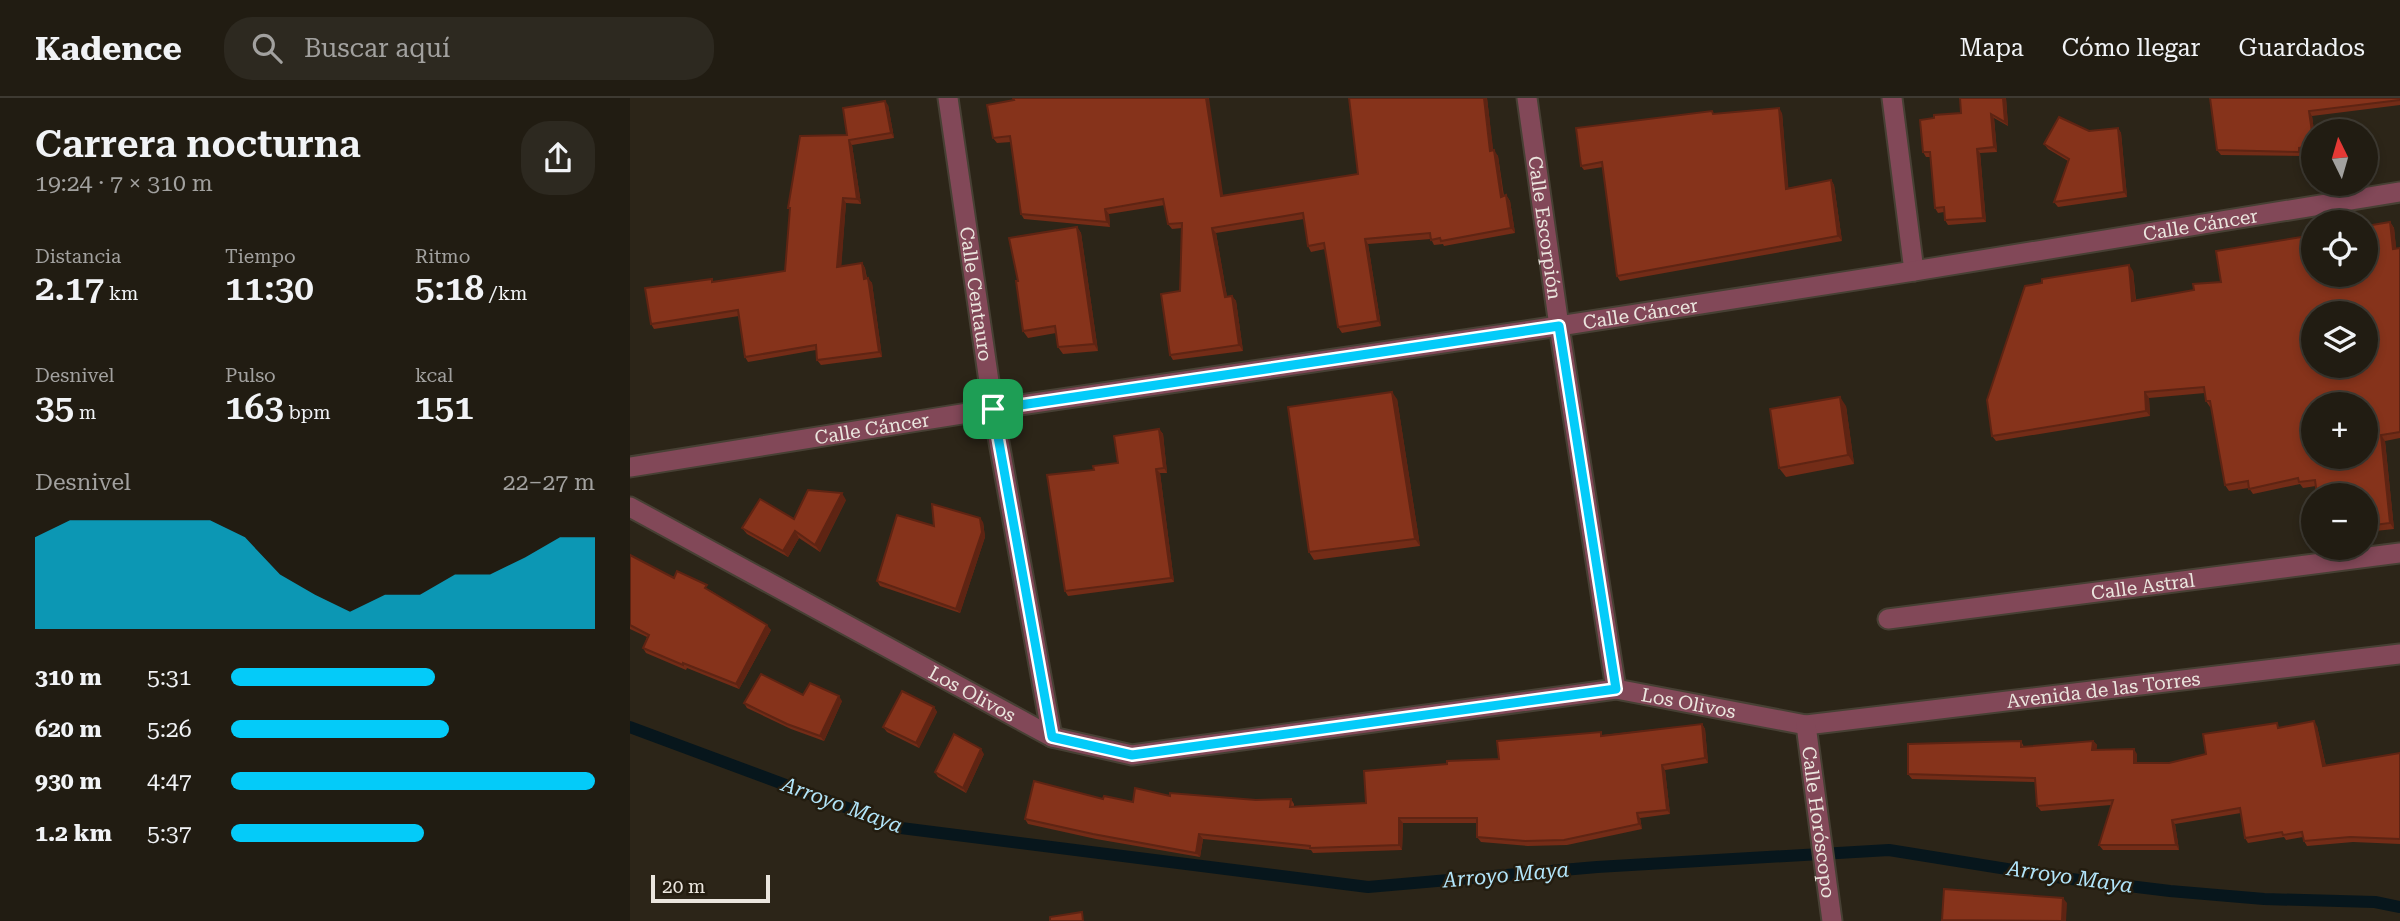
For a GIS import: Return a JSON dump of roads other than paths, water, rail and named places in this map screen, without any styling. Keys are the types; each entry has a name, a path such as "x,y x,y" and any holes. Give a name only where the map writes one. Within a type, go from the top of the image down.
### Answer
{"street":[{"name":"Calle Centauro","path":"948,98 993,409 1052,737"},
{"name":"Calle Escorpión","path":"1527,98 1559,326 1616,689"},
{"path":"1892,98 1914,271"},
{"name":"Calle Cáncer","path":"630,467 993,409 1914,271 2400,192"},
{"name":"Los Olivos","path":"630,507 1052,737 1132,755 1616,689 1806,725"},
{"name":"Calle Astral","path":"1888,619 2400,553"},
{"name":"Avenida de las Torres","path":"1806,725 2400,654"},
{"name":"Calle Horóscopo","path":"1806,725 1832,921"}],"waterway":[{"name":"Arroyo Maya","path":"630,727 901,828 1368,887 1597,867 1889,850 2063,878 2170,891 2264,899 2375,902 2400,907"}]}
